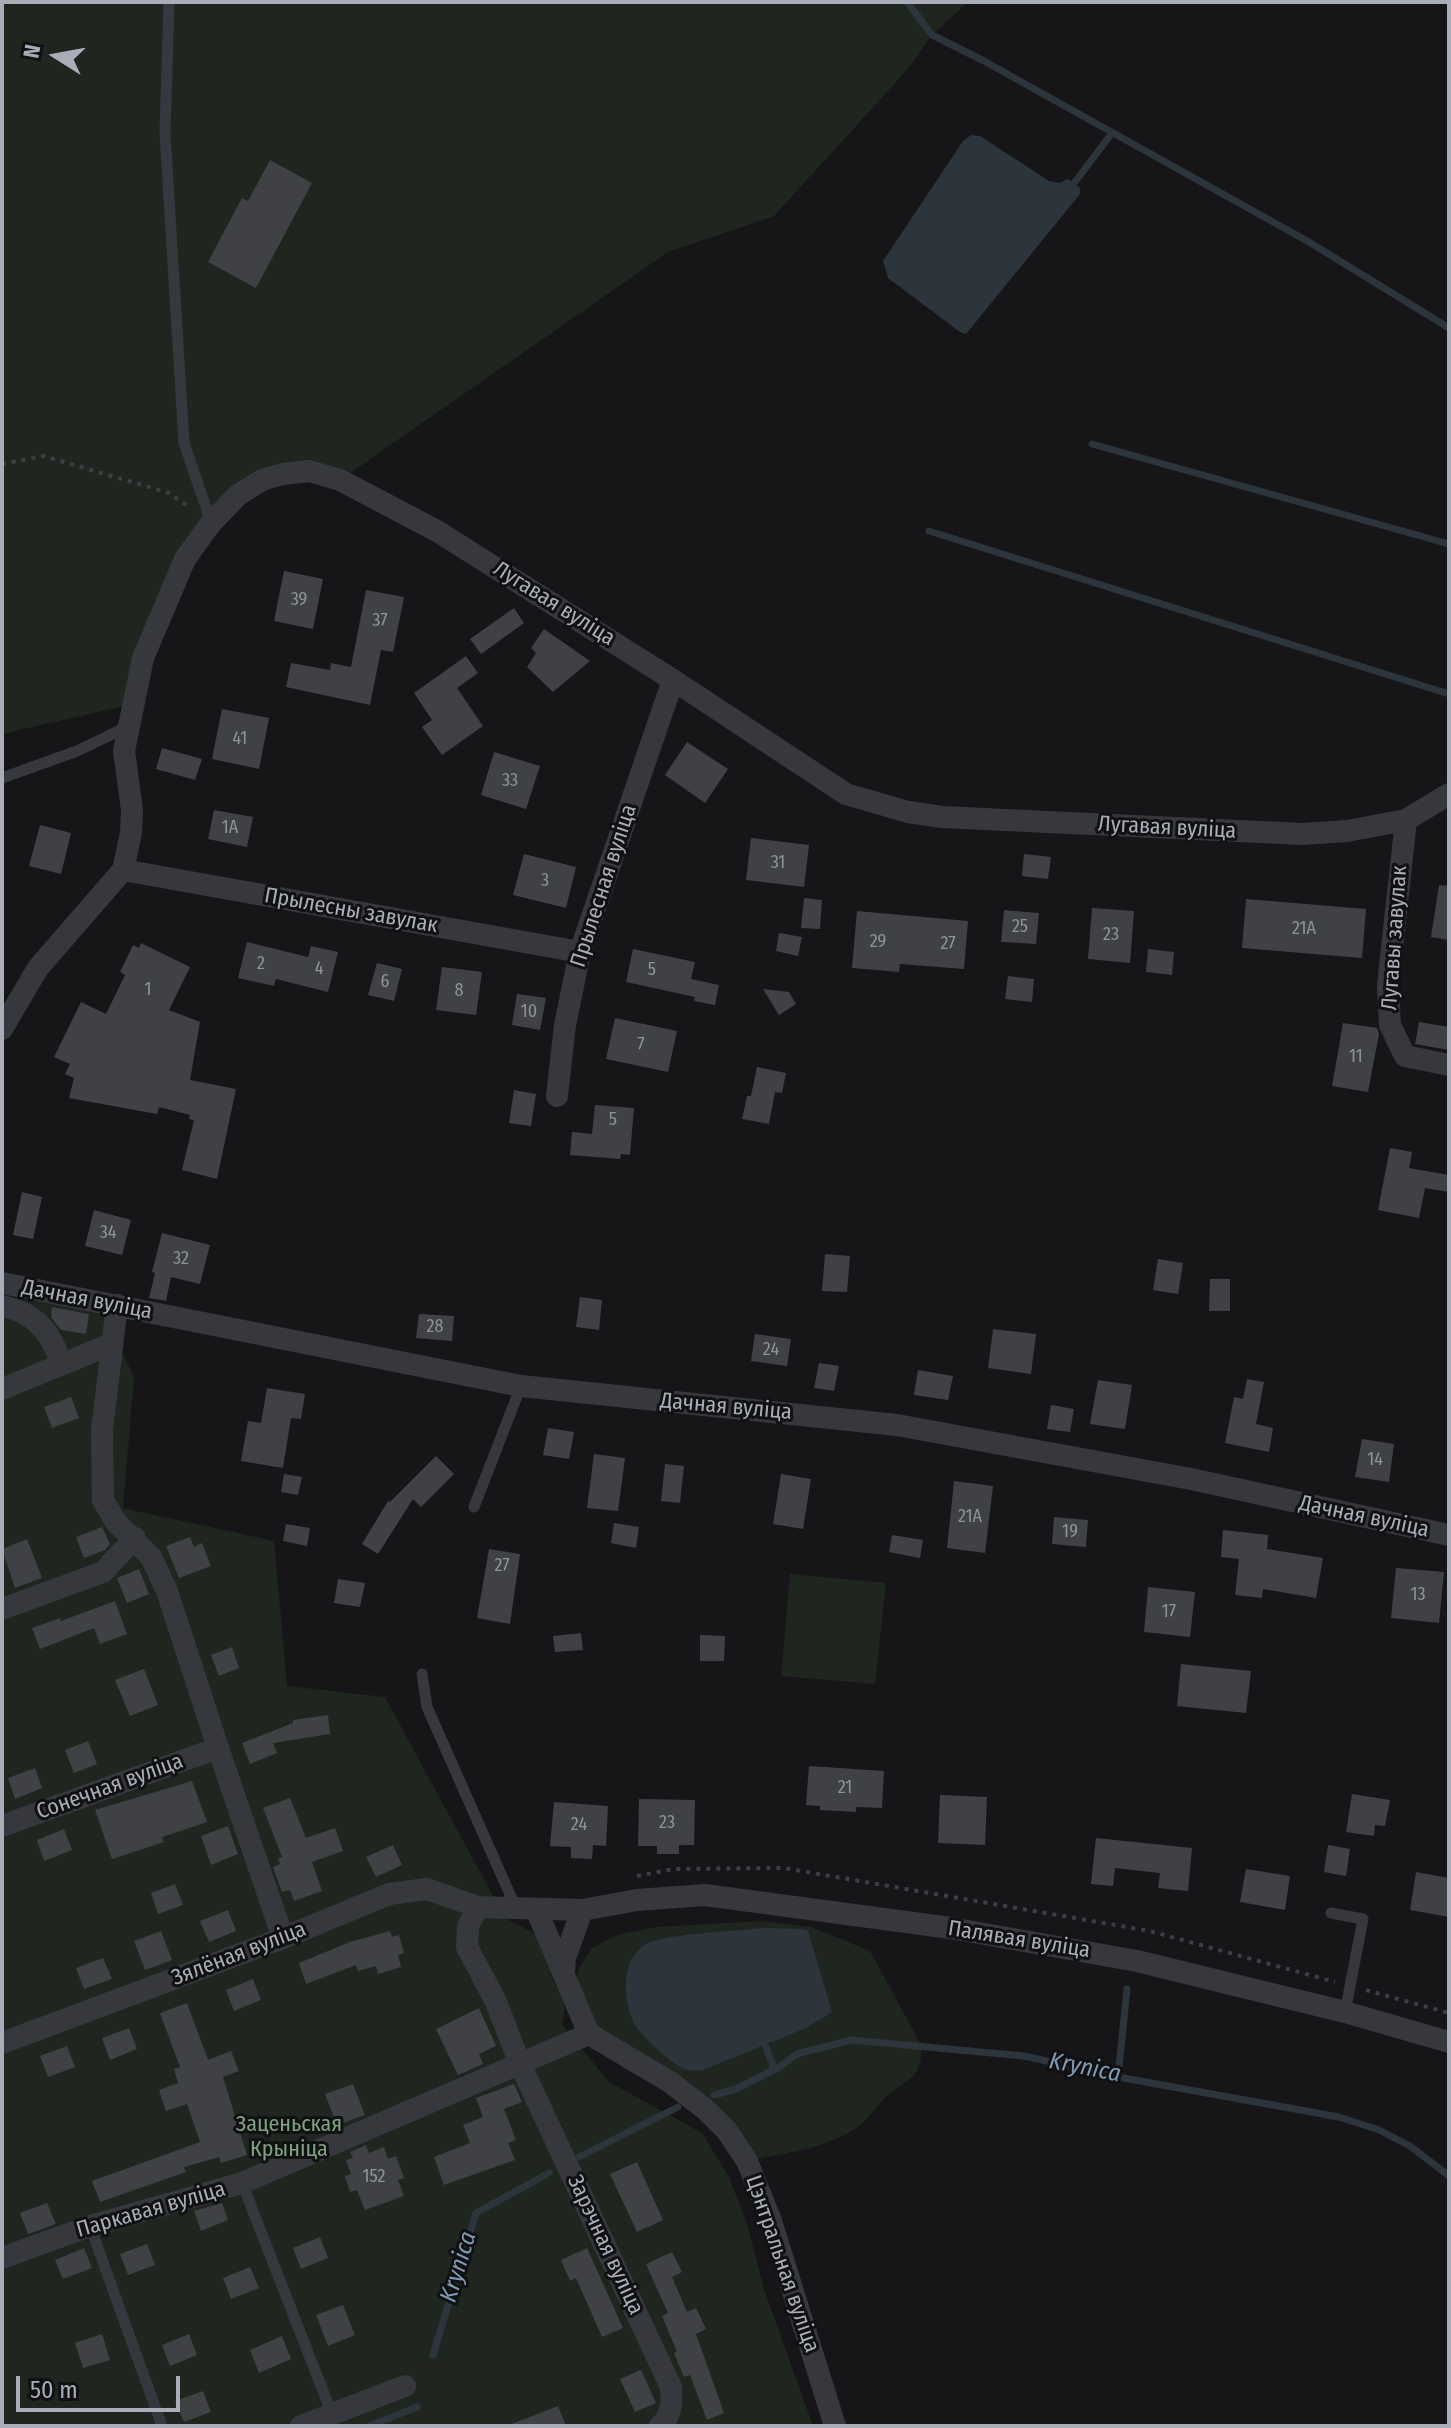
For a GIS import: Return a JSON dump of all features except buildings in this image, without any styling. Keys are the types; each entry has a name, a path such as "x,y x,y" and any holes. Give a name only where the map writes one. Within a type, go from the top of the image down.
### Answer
{"street":[{"name":"Лугавая вуліца","path":"2,1029 38,968 123,870 131,833 132,810 124,751 143,658 185,559 211,523 238,495 262,480 283,474 309,471 340,480 437,531 846,794 908,812 942,817 1303,834 1347,831 1406,820 1449,794"},
{"name":"Прылесная вуліца","path":"557,1096 565,1025 580,952 673,680"},
{"name":"Лугавы завулак","path":"1406,820 1388,985 1390,1025 1405,1056 1449,1065"},
{"name":"Прылесны завулак","path":"123,870 580,952"},
{"name":"Дачная вуліца","path":"2,1283 521,1386 897,1425 1191,1479 1449,1535"},
{"path":"117,1305 102,1430 103,1500 115,1521 151,1557 167,1591 283,1938"},
{"path":"2,1306 24,1312 40,1324 56,1344 61,1365"},
{"path":"2,1389 111,1344"},
{"path":"2,1609 103,1572 135,1538"},
{"name":"Сонечная вуліца","path":"2,1826 218,1748"},
{"name":"Зялёная вуліца","path":"2,2043 283,1938 389,1894 427,1889 478,1907 526,1908"},
{"name":"Палявая вуліца","path":"526,1908 582,1910 637,1900 705,1895 951,1928 1124,1958 1345,2012 1449,2042"},
{"path":"478,1907 468,1926 467,1947 496,2002 520,2064 589,2034 564,1976 526,1908"},
{"path":"564,1976 565,1958 582,1910"},
{"name":"Цэнтральная вуліца","path":"589,2034 670,2082 705,2109 727,2131 747,2161 770,2218 835,2426"},
{"name":"Паркавая вуліца","path":"2,2258 90,2226 242,2183 520,2064"},
{"name":"Зарэчная вуліца","path":"520,2064 671,2387 672,2405 667,2420 660,2426"},
{"path":"301,2426 405,2386"}],"lane":[{"path":"169,2 165,133 184,443 211,523"},
{"path":"2,778 77,751 129,726"},
{"path":"474,1507 521,1386"},
{"path":"422,1674 427,1707 526,1908"},
{"path":"1331,1913 1363,1919 1345,2012"},
{"path":"242,2183 332,2414"},
{"path":"90,2226 162,2426"}],"path":[{"path":"2,464 44,456 169,493 211,523"}],"green space":[{"path":"2,2 968,2 932,35 907,70 774,216 668,252 340,480 283,474 211,523 133,704 2,734"},
{"name":"Заценьская Крыніца","path":"2,1296 124,1315 122,1352 134,1377 123,1508 274,1541 287,1686 385,1697 505,1918 543,1938 555,1963 550,1975 564,2005 562,2024 609,2082 702,2133 729,2177 747,2224 764,2289 813,2426 2,2426"},
{"path":"790,1574 886,1583 875,1684 781,1676"},
{"path":"761,1921 811,1927 870,1951 921,2045 921,2056 912,2077 886,2097 865,2121 839,2138 809,2148 747,2161 727,2131 589,2034 572,1997 579,1968 591,1949 616,1935 657,1927"}],"shaded area":[{"path":"971,135 980,136 1049,181 1059,183 1068,179 1080,188 1080,194 966,334 888,278 883,261 963,141"},
{"path":"763,1928 808,1931 832,2012 806,2028 703,2070 684,2069 649,2042 634,2023 626,1992 632,1960 646,1944 655,1941 684,1935"}],"waterway":[{"path":"907,2 932,35 1309,242 1449,328"},
{"path":"1075,182 1112,133"},
{"path":"1092,444 1449,544"},
{"path":"929,531 1449,694"},
{"path":"1118,2077 1127,1989"},
{"name":"Krynica","path":"714,2095 733,2090 781,2066 797,2054 851,2040 1024,2056 1118,2077 1339,2117 1379,2130 1410,2146 1449,2176"},
{"path":"765,2045 774,2068"},
{"name":"Krynica","path":"579,2157 678,2107"},
{"name":"Krynica","path":"433,2355 476,2213 549,2173"},
{"name":"Krynica","path":"369,2426 417,2407"}]}
